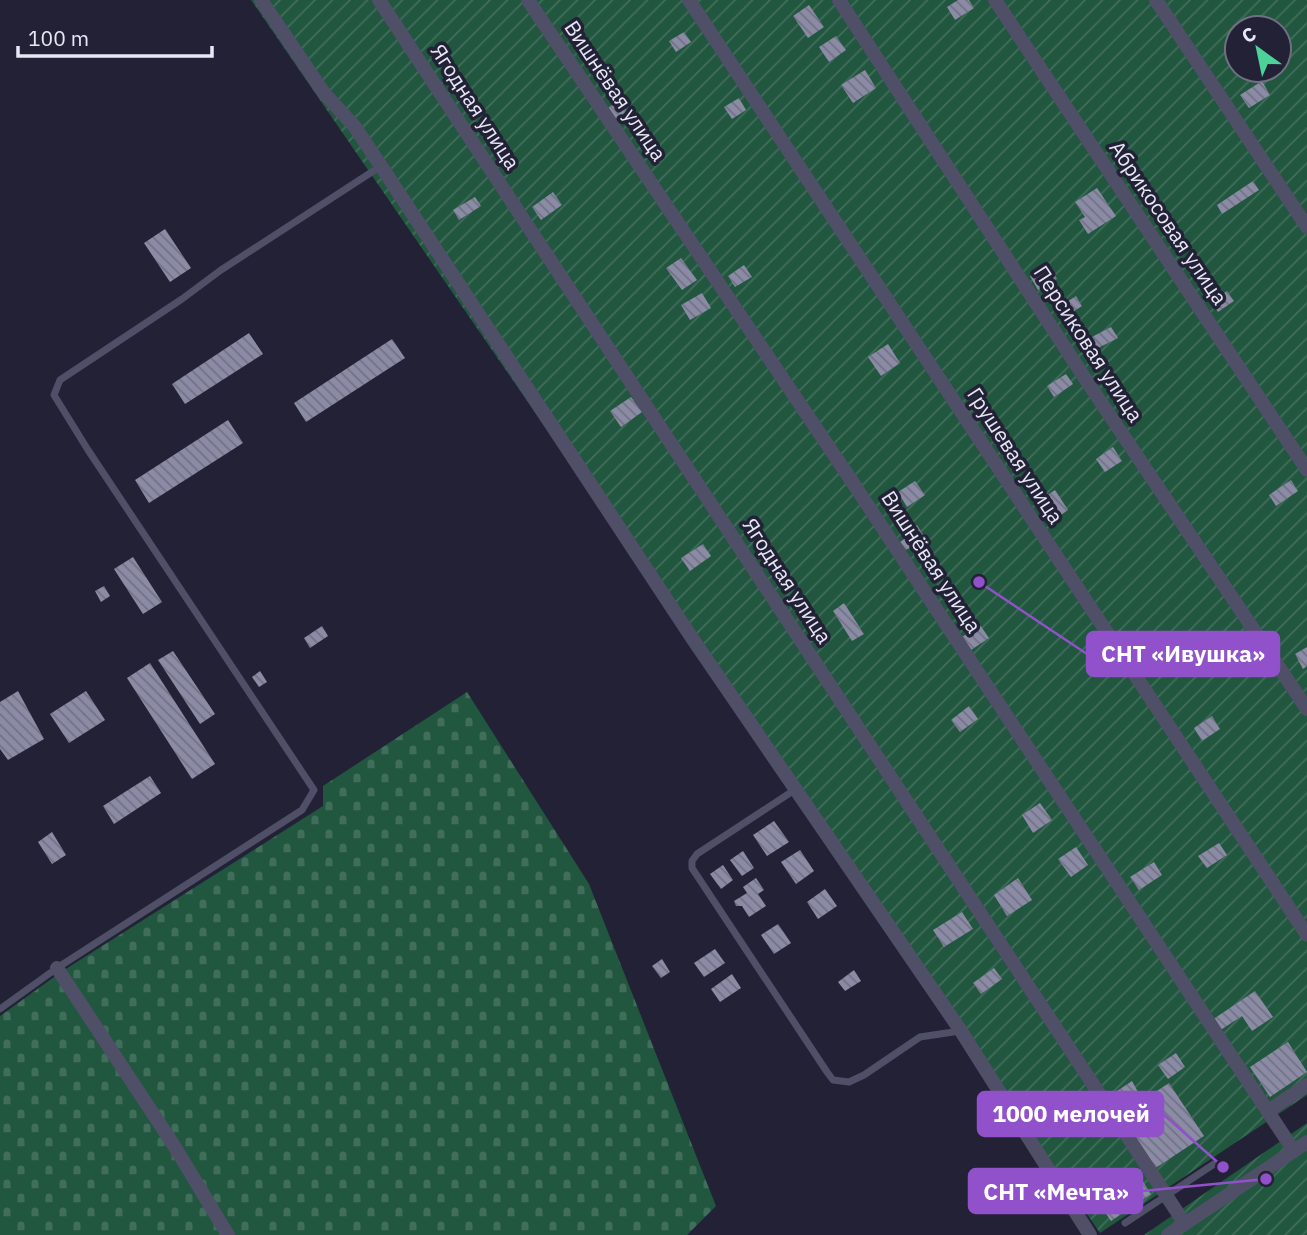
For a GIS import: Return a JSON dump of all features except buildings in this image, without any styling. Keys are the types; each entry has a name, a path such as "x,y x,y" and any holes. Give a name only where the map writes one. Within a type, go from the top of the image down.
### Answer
{"street":[{"path":"261,0 324,93 355,127 692,638 961,1031 1090,1235"},
{"name":"Ягодная улица","path":"379,0 1185,1224"},
{"name":"Вишнёвая улица","path":"528,0 851,480 1294,1151"},
{"name":"Грушевая улица","path":"689,0 1307,935"},
{"name":"Персиковая улица","path":"839,0 1086,380 1307,709"},
{"name":"Абрикосовая улица","path":"995,0 1307,470"},
{"path":"1156,0 1307,227"},
{"path":"57,968 173,1144 228,1235"},
{"path":"1268,1111 1307,1085"},
{"path":"1168,1235 1307,1142"}],"lane":[{"path":"0,1009 57,968 302,810 314,790 88,450 54,395 56,388 60,380 221,270 381,166"},
{"path":"797,788 697,854 692,861 692,868 819,1060 833,1080 849,1082 864,1075 920,1037 961,1031"},
{"path":"1125,1223 1163,1190 1214,1164"}],"green space":[{"path":"251,0 1307,0 1307,1095 1100,1233"},
{"path":"467,692 589,884 716,1206 687,1235 0,1235 0,1016 61,972 323,806 323,786"},
{"path":"1307,1123 1307,1235 1144,1235"}],"place":[{"name":"СНТ «Ивушка»","path":"979,582"},
{"name":"1000 мелочей","path":"1223,1167"},
{"name":"СНТ «Мечта»","path":"1266,1179"}]}
